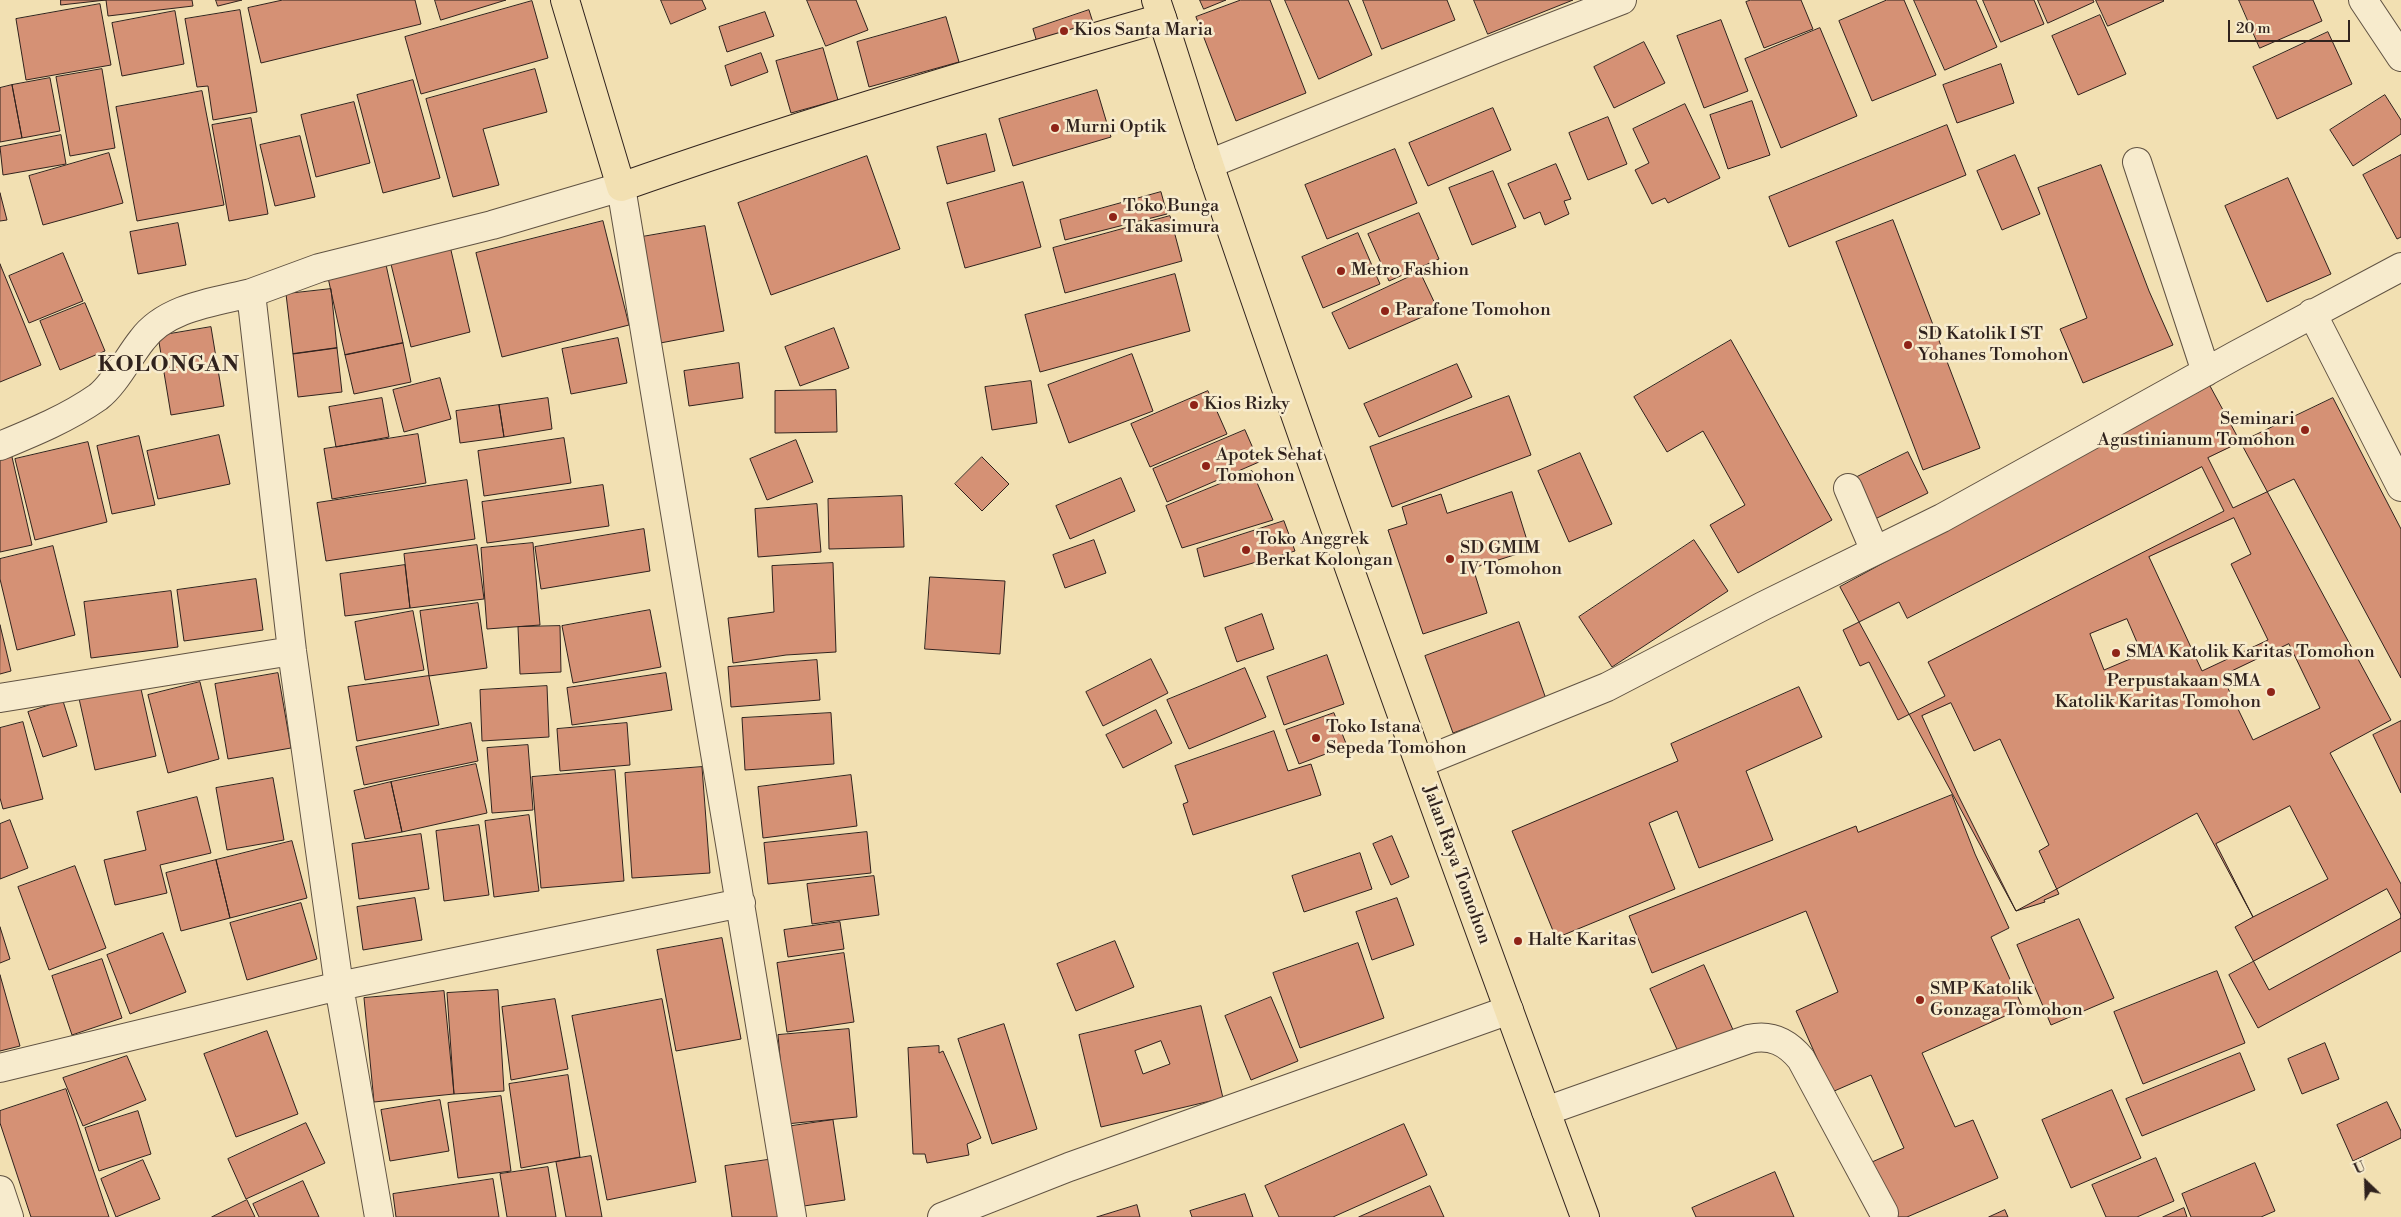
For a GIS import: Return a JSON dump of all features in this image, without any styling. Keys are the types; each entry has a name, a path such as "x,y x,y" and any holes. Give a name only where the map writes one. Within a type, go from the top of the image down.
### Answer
{"main road":[{"path":"565,0 621,187 727,150 1159,9"},
{"name":"Jalan Raya Tomohon","path":"1159,9 1209,164 1420,763 1585,1217"}],"street":[{"path":"1209,164 1622,0"},
{"path":"2363,0 2401,58"},
{"path":"2137,162 2206,372"},
{"path":"0,446 58,421 100,396 143,338 164,319 190,309 252,293 318,268 492,225 621,187 792,1217"},
{"path":"1420,763 1607,687 1942,518 2312,313 2401,267"},
{"path":"252,293 292,651 339,986 379,1217"},
{"path":"2312,313 2401,487"},
{"path":"1848,488 1875,551"},
{"path":"0,698 292,651"},
{"path":"0,1068 339,986 741,903"},
{"path":"942,1217 1069,1167 1509,1010"},
{"path":"1546,1111 1749,1039 1761,1037 1779,1041 1801,1059 1884,1213"},
{"path":"0,1190 9,1217"}],"building":[{"path":"61,0 106,0 61,5"},
{"path":"106,0 192,0 193,6 108,16"},
{"path":"216,0 242,0 218,6"},
{"path":"283,0 415,0 421,24 261,63 248,8"},
{"path":"435,0 506,0 441,20"},
{"path":"661,0 702,0 706,9 671,24"},
{"path":"807,0 856,0 868,30 826,46"},
{"path":"1200,0 1226,0 1204,9"},
{"path":"1241,0 1270,0 1306,93 1236,121 1196,17"},
{"path":"1285,0 1348,0 1372,55 1319,79"},
{"path":"1363,0 1447,0 1455,20 1382,49"},
{"path":"1474,0 1573,0 1488,34"},
{"path":"1751,0 1801,0 1813,29 1764,48 1746,2"},
{"path":"1887,0 1904,0 1936,75 1872,101 1839,21"},
{"path":"1914,0 1976,0 1997,47 1945,70"},
{"path":"1983,0 2034,0 2044,24 2001,42"},
{"path":"2038,0 2093,0 2094,2 2048,23"},
{"path":"2096,0 2163,0 2164,1 2108,26"},
{"path":"2239,0 2313,0 2322,21 2260,48"},
{"path":"532,1 548,58 421,94 405,37"},
{"path":"100,4 111,65 26,80 16,19"},
{"path":"240,10 257,112 213,120 208,86 197,87 185,19"},
{"name":"Kios Santa Maria","path":"1089,10 1096,32 1039,49 1033,29"},
{"path":"175,11 184,64 122,76 112,23"},
{"path":"765,12 774,36 727,52 719,27"},
{"path":"2100,15 2126,74 2078,95 2052,36"},
{"path":"946,17 959,62 869,87 857,42"},
{"path":"1721,20 1748,91 1704,108 1677,36"},
{"path":"1820,28 1857,116 1781,148 1745,59"},
{"path":"2328,32 2352,84 2277,119 2253,67"},
{"path":"1644,42 1665,83 1614,108 1594,67"},
{"path":"823,48 838,100 791,113 776,61"},
{"path":"761,53 768,72 731,86 725,66"},
{"path":"2001,64 2014,103 1957,123 1943,85"},
{"path":"102,69 115,148 70,156 56,77"},
{"path":"535,69 547,112 483,129 499,185 453,197 426,99"},
{"path":"50,78 60,131 22,138 12,85"},
{"path":"413,80 440,178 383,193 357,95"},
{"path":"12,85 22,138 0,142 0,88"},
{"name":"Murni Optik","path":"1097,90 1111,137 1013,166 999,119"},
{"path":"202,91 224,205 137,221 116,107"},
{"path":"2385,95 2401,120 2401,134 2353,166 2330,130"},
{"path":"1752,101 1770,155 1728,169 1710,115"},
{"path":"354,102 370,163 316,177 301,115"},
{"path":"1685,104 1720,178 1668,203 1665,198 1652,204 1635,170 1649,163 1633,129"},
{"path":"1493,108 1511,150 1428,186 1409,143"},
{"path":"1608,117 1627,164 1588,180 1569,133"},
{"path":"251,118 268,214 229,221 212,125"},
{"path":"1947,125 1966,175 1789,247 1769,197"},
{"path":"986,134 995,171 947,184 937,147"},
{"path":"61,135 66,164 3,175 0,147"},
{"path":"300,136 315,197 275,206 260,145"},
{"path":"1395,149 1417,203 1327,239 1305,185"},
{"path":"109,153 123,203 43,225 29,176"},
{"path":"2015,155 2040,214 2002,230 1977,171"},
{"path":"2401,155 2401,237 2397,239 2363,175"},
{"path":"867,156 900,249 771,295 738,203"},
{"path":"1556,164 1571,199 1564,201 1569,214 1545,225 1540,212 1524,219 1508,184"},
{"path":"2101,165 2149,291 2173,345 2083,383 2060,329 2087,318 2038,188"},
{"path":"1493,171 1516,227 1472,245 1449,188"},
{"path":"2288,178 2331,274 2267,302 2225,206"},
{"path":"1023,182 1041,247 965,268 947,203"},
{"name":"Toko Bunga Takasimura","path":"1161,192 1167,214 1065,240 1060,220"},
{"path":"0,193 7,220 0,221"},
{"path":"1419,213 1439,259 1389,281 1368,234"},
{"path":"1170,216 1182,261 1065,293 1053,248"},
{"name":"SD Katolik I ST Yohanes Tomohon","path":"1893,220 1980,448 1923,470 1836,242"},
{"path":"603,221 629,325 502,357 476,253"},
{"path":"178,223 186,265 138,274 130,232"},
{"path":"705,226 724,331 655,344 636,238"},
{"name":"Metro Fashion","path":"1358,233 1380,284 1323,308 1302,257"},
{"path":"450,246 470,332 411,347 390,260"},
{"path":"63,253 83,301 29,323 9,276"},
{"path":"385,260 403,343 345,355 327,273"},
{"path":"0,264 41,365 0,382"},
{"name":"Parafone Tomohon","path":"1420,272 1438,310 1349,349 1332,313"},
{"path":"1175,274 1190,331 1040,372 1025,315"},
{"path":"331,289 337,348 293,354 286,294"},
{"path":"85,303 105,351 60,370 40,321"},
{"path":"211,327 224,406 171,415 158,336"},
{"path":"834,328 849,368 800,386 785,347"},
{"path":"618,338 627,383 571,394 562,349"},
{"path":"1731,340 1832,520 1738,573 1710,525 1745,505 1703,431 1667,452 1634,397"},
{"path":"403,343 411,382 354,394 345,355"},
{"path":"337,348 342,392 298,397 293,354"},
{"path":"1132,354 1153,411 1069,443 1048,385"},
{"path":"739,363 743,398 689,406 684,371"},
{"path":"1457,364 1472,397 1379,437 1364,404"},
{"path":"440,378 451,419 404,432 393,390"},
{"path":"1031,381 1037,423 992,430 985,387"},
{"name":"SMA Katolik Karitas Tomohon","path":"2210,386 2391,720 2330,753 2401,884 2401,918 2269,990 2235,927 2253,917 2197,813 2016,911 1840,587"},
{"path":"836,390 837,432 775,433 775,391"},
{"path":"1208,391 1227,434 1150,467 1131,424"},
{"path":"1509,396 1531,455 1392,507 1370,447"},
{"path":"382,398 389,437 336,447 329,407"},
{"path":"548,398 552,429 504,437 499,405"},
{"path":"2333,398 2401,529 2401,678 2294,479 2233,508 2208,458"},
{"path":"499,405 504,437 460,443 456,411"},
{"name":"Apotek Sehat Tomohon","path":"1245,430 1259,462 1167,502 1153,469"},
{"path":"418,434 426,483 332,499 324,449"},
{"path":"219,435 230,484 158,499 147,451"},
{"path":"139,436 155,505 112,514 97,446"},
{"path":"564,438 571,483 484,496 478,451"},
{"path":"796,440 813,482 767,500 750,459"},
{"path":"88,442 107,522 35,540 15,459"},
{"path":"1908,452 1928,493 1875,519 1855,478"},
{"path":"1580,453 1612,524 1569,542 1538,471"},
{"path":"12,457 32,545 0,552 0,460"},
{"path":"982,457 1009,484 982,511 955,484"},
{"path":"2202,467 2224,511 1928,662 1945,696 1898,720 1869,662 1860,666 1843,630 1899,602 1907,618"},
{"path":"1252,471 1273,520 1182,548 1166,506"},
{"path":"1121,478 1135,511 1070,539 1056,506"},
{"path":"467,480 475,539 326,561 317,503"},
{"path":"603,485 609,526 487,543 482,502"},
{"name":"SD GMIM IV Tomohon","path":"1512,492 1530,550 1473,568 1487,613 1423,634 1388,530 1407,524 1402,507 1441,494 1447,513"},
{"path":"902,496 904,547 829,549 828,499"},
{"path":"817,504 821,552 758,557 755,509"},
{"path":"2234,518 2251,554 2231,564 2268,640 2202,671 2149,557"},
{"name":"Toko Anggrek Berkat Kolongan","path":"1284,521 1295,551 1204,577 1197,549"},
{"path":"644,529 650,571 541,589 535,547"},
{"path":"1094,540 1106,573 1065,588 1053,555"},
{"path":"1694,540 1728,591 1612,667 1579,617"},
{"path":"533,543 540,625 487,629 481,548"},
{"path":"477,545 484,599 410,608 404,554"},
{"path":"53,546 75,635 17,650 0,579 0,559"},
{"path":"833,563 836,652 786,655 733,663 728,618 774,612 772,566"},
{"path":"405,565 410,608 345,616 340,574"},
{"path":"930,577 1005,581 1000,654 925,649"},
{"path":"256,579 263,630 184,641 177,590"},
{"path":"171,591 178,647 91,658 84,602"},
{"path":"478,603 487,668 429,676 420,611"},
{"path":"650,610 661,667 573,683 562,626"},
{"path":"413,611 424,670 365,680 355,622"},
{"path":"1262,614 1274,649 1237,662 1225,628"},
{"path":"2127,619 2142,654 2104,670 2090,634"},
{"path":"1519,622 1546,699 1453,733 1425,656"},
{"path":"0,625 11,671 0,674"},
{"path":"560,626 561,672 520,674 518,627"},
{"name":"Perpustakaan SMA Katolik Karitas Tomohon","path":"2289,644 2320,708 2253,740 2222,676"},
{"path":"1327,655 1344,704 1284,725 1267,677"},
{"path":"1151,659 1168,693 1103,726 1086,692"},
{"path":"817,660 820,700 731,707 728,667"},
{"path":"1245,668 1266,717 1189,749 1167,700"},
{"path":"278,673 291,748 228,759 215,684"},
{"path":"666,673 672,710 572,725 567,688"},
{"path":"429,676 439,725 357,741 348,687"},
{"path":"139,680 156,756 95,770 78,694"},
{"path":"200,682 219,759 168,773 148,695"},
{"path":"547,686 549,737 482,741 480,690"},
{"path":"1799,687 1822,737 1746,771 1773,840 1699,868 1677,811 1649,823 1675,889 1556,938 1512,831 1678,761 1671,744"},
{"path":"63,701 77,746 43,757 28,712"},
{"path":"1951,703 1974,751 2000,739 2049,845 2039,851 2059,894 2044,900 2045,902 2016,911 1958,795 1922,716"},
{"path":"1156,710 1172,743 1123,768 1106,735"},
{"path":"831,713 834,764 745,770 742,718"},
{"name":"Toko Istana Sepeda Tomohon","path":"1334,713 1347,746 1299,764 1286,730"},
{"path":"2401,721 2401,793 2373,735"},
{"path":"23,722 43,799 3,809 0,798 0,728"},
{"path":"471,723 478,761 364,785 356,747"},
{"path":"627,723 630,765 560,771 557,729"},
{"path":"1274,731 1288,771 1311,764 1321,795 1193,835 1183,804 1188,802 1175,766"},
{"path":"528,745 533,810 492,813 487,748"},
{"path":"476,764 487,813 402,832 391,782"},
{"path":"702,767 710,873 632,878 625,773"},
{"path":"615,770 624,881 541,888 532,777"},
{"path":"851,775 857,826 763,838 758,787"},
{"path":"273,778 284,840 227,850 216,788"},
{"path":"391,782 402,832 365,839 354,791"},
{"name":"SMP Katolik Gonzaga Tomohon","path":"1952,795 1975,854 2009,928 1991,937 2023,1008 1922,1053 1955,1127 1973,1120 1998,1178 1907,1217 1895,1217 1872,1162 1904,1148 1871,1075 1832,1092 1796,1011 1838,992 1806,911 1652,973 1629,916 1856,826 1858,832"},
{"path":"197,797 211,853 160,865 167,893 115,905 104,860 146,850 137,812"},
{"path":"2290,806 2328,879 2253,917 2216,844"},
{"path":"529,815 539,891 494,897 485,821"},
{"path":"10,820 28,868 0,879 0,824"},
{"path":"479,825 489,895 444,901 436,831"},
{"path":"867,832 871,873 768,884 764,843"},
{"path":"421,834 429,889 359,899 352,844"},
{"path":"1392,836 1409,877 1391,885 1373,844"},
{"path":"292,841 307,898 230,918 216,860"},
{"path":"1360,853 1372,889 1304,912 1292,876"},
{"path":"216,860 230,918 181,931 166,873"},
{"path":"75,866 106,948 49,970 18,887"},
{"path":"874,876 879,915 812,924 807,884"},
{"path":"2387,889 2401,915 2401,951 2258,1028 2229,975"},
{"path":"415,898 422,940 363,950 357,907"},
{"path":"1397,898 1414,945 1372,960 1356,912"},
{"path":"301,903 317,959 247,980 230,923"},
{"path":"2079,919 2114,998 2051,1025 2017,945"},
{"path":"840,922 844,949 788,957 784,930"},
{"path":"0,927 10,959 0,963"},
{"path":"163,933 186,992 130,1014 107,955"},
{"path":"722,938 741,1039 676,1051 657,950"},
{"path":"1115,941 1134,987 1076,1011 1057,964"},
{"path":"1358,943 1384,1018 1300,1048 1273,973"},
{"path":"844,953 854,1022 787,1032 777,963"},
{"path":"102,959 122,1018 72,1035 52,976"},
{"path":"1704,965 1734,1032 1680,1056 1650,989"},
{"path":"2217,971 2245,1043 2143,1084 2114,1012"},
{"path":"0,975 20,1046 0,1051"},
{"path":"498,990 504,1091 454,1094 447,993"},
{"path":"444,991 454,1094 374,1102 364,998"},
{"path":"1271,997 1298,1061 1251,1080 1225,1016"},
{"path":"555,999 568,1069 511,1080 502,1007"},
{"path":"662,999 696,1182 607,1200 572,1016"},
{"path":"1201,1006 1223,1098 1101,1127 1079,1035","holes":["1161,1041 1170,1064 1143,1074 1135,1051"]},
{"path":"1004,1024 1037,1129 992,1144 958,1039"},
{"path":"849,1029 857,1117 786,1124 778,1035"},
{"path":"267,1031 298,1114 236,1137 204,1054"},
{"path":"2325,1043 2339,1079 2302,1094 2288,1059"},
{"path":"939,1046 939,1053 943,1051 981,1138 967,1144 969,1155 927,1163 925,1154 913,1154 908,1048"},
{"path":"2240,1053 2255,1090 2142,1136 2126,1099"},
{"path":"127,1056 146,1100 83,1126 63,1078"},
{"path":"568,1075 580,1157 521,1168 509,1084"},
{"path":"66,1089 109,1217 31,1217 0,1123 0,1111"},
{"path":"2112,1090 2141,1158 2071,1188 2042,1120"},
{"path":"501,1096 511,1171 458,1178 448,1103"},
{"path":"440,1100 449,1151 390,1161 381,1110"},
{"path":"2387,1102 2401,1131 2401,1138 2353,1161 2337,1125"},
{"path":"138,1111 151,1154 99,1171 85,1128"},
{"path":"833,1120 845,1200 797,1207 785,1127"},
{"path":"306,1123 325,1163 246,1199 228,1159"},
{"path":"1404,1124 1427,1175 1333,1217 1279,1217 1265,1186"},
{"path":"591,1156 602,1217 566,1217 556,1162"},
{"path":"2156,1158 2174,1201 2137,1217 2106,1217 2092,1185"},
{"path":"774,1159 783,1217 732,1217 725,1166"},
{"path":"143,1160 160,1199 116,1217 101,1179"},
{"path":"2255,1163 2275,1211 2261,1217 2191,1217 2182,1194"},
{"path":"548,1167 556,1217 507,1217 500,1174"},
{"path":"1775,1172 1794,1217 1696,1217 1692,1208"},
{"path":"493,1179 499,1217 396,1217 393,1194"},
{"path":"303,1181 319,1217 259,1217 253,1204"},
{"path":"1430,1186 1444,1217 1359,1217"},
{"path":"1245,1194 1253,1217 1192,1217 1190,1211"},
{"path":"247,1200 255,1217 212,1217"},
{"path":"1137,1205 1140,1217 1097,1217"},
{"path":"2184,1208 2187,1217 2163,1217"},
{"path":"2005,1210 2008,1217 1989,1217"}],"place":[{"name":"Kios Santa Maria","path":"1064,31"},
{"name":"Murni Optik","path":"1055,128"},
{"name":"Toko Bunga Takasimura","path":"1113,217"},
{"name":"Metro Fashion","path":"1341,271"},
{"name":"Parafone Tomohon","path":"1385,311"},
{"name":"SD Katolik I ST Yohanes Tomohon","path":"1908,345"},
{"name":"Kios Rizky","path":"1194,405"},
{"name":"Seminari Agustinianum Tomohon","path":"2305,430"},
{"name":"Apotek Sehat Tomohon","path":"1206,466"},
{"name":"Toko Anggrek Berkat Kolongan","path":"1246,550"},
{"name":"SD GMIM IV Tomohon","path":"1450,559"},
{"name":"SMA Katolik Karitas Tomohon","path":"2116,653"},
{"name":"Perpustakaan SMA Katolik Karitas Tomohon","path":"2271,692"},
{"name":"Toko Istana Sepeda Tomohon","path":"1316,738"},
{"name":"Halte Karitas","path":"1518,941"},
{"name":"SMP Katolik Gonzaga Tomohon","path":"1920,1000"}],"district":[{"name":"KOLONGAN","path":"169,366"}]}
